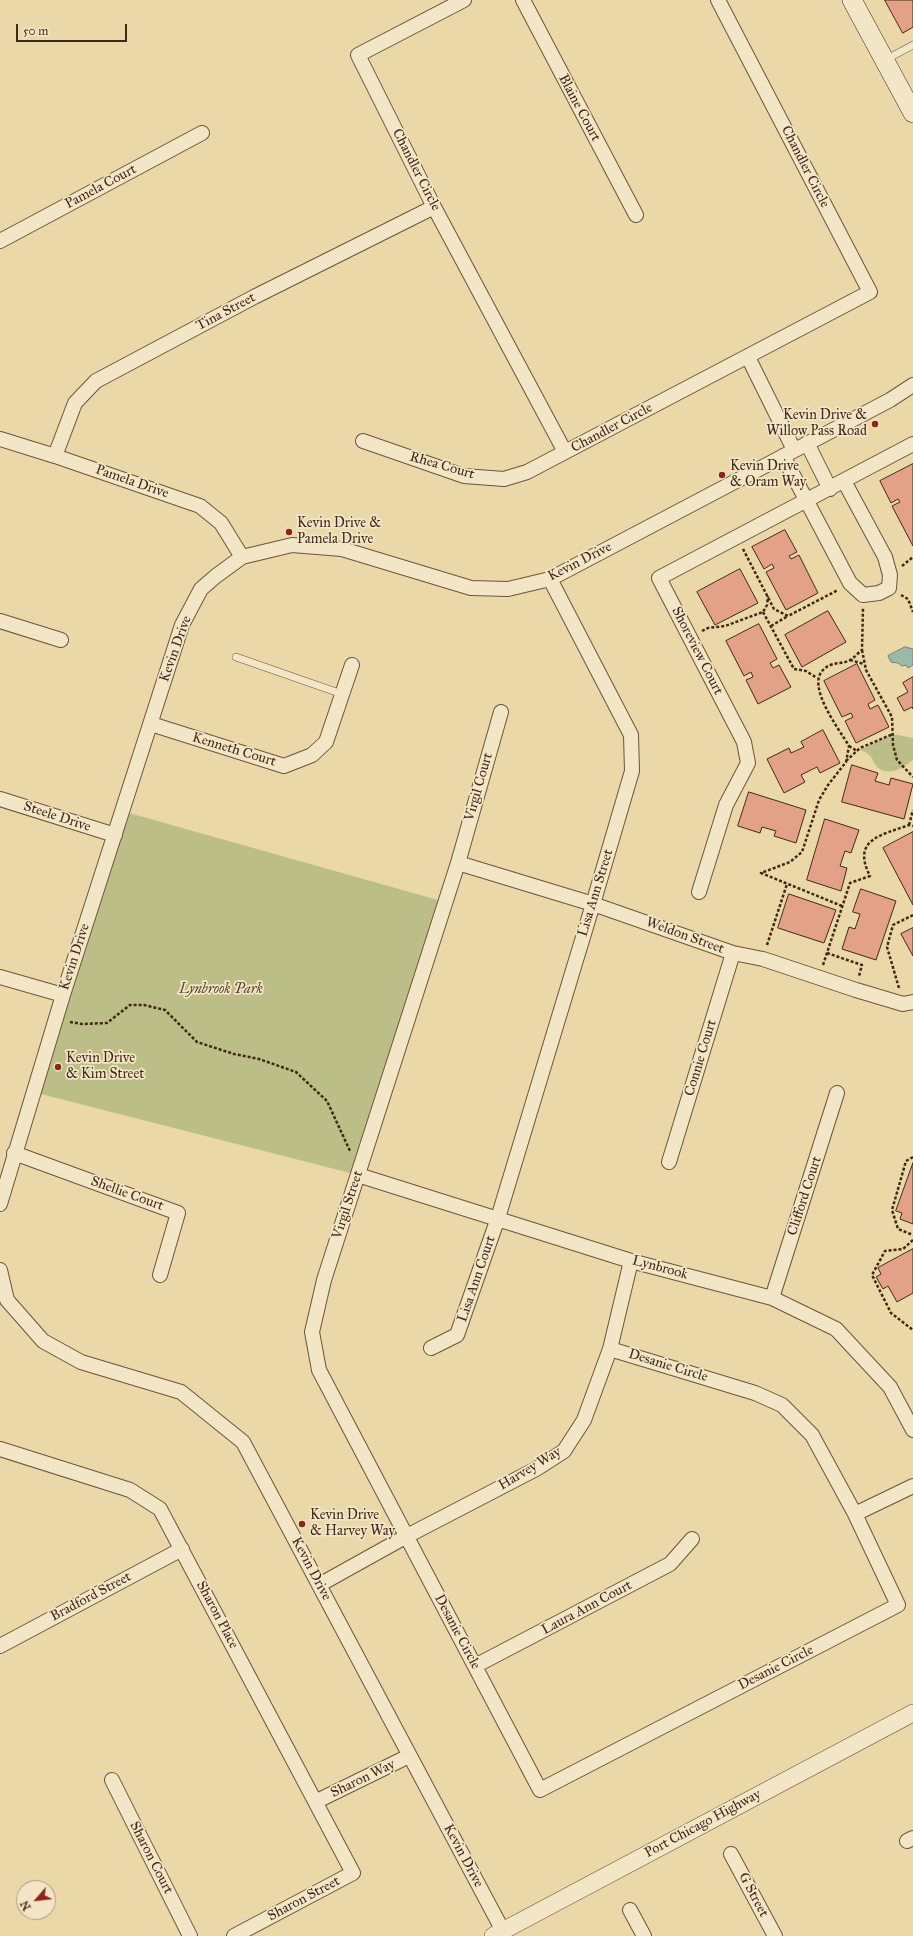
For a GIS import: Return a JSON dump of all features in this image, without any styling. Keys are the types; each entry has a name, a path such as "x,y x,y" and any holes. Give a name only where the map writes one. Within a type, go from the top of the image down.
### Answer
{"main road":[{"path":"852,0 913,113"}],"street":[{"name":"Chandler Circle","path":"464,0 358,55 434,207 565,452 870,292 718,0"},
{"name":"Blaine Court","path":"523,0 636,215"},
{"name":"Pamela Court","path":"0,241 202,133"},
{"name":"Tina Street","path":"55,456 75,403 96,381 254,297 434,207"},
{"path":"748,357 788,453 818,495"},
{"name":"Kevin Drive","path":"0,1204 55,1020 182,625 201,589 242,557 292,546 342,549 471,588 508,589 550,579 890,400 913,385"},
{"name":"Pamela Drive","path":"0,440 55,456 200,506 221,523 242,557"},
{"name":"Rhea Court","path":"363,441 464,476 504,479 527,472 565,452"},
{"path":"807,443 818,495 850,583 864,595 879,593 888,588 890,575 885,557 844,481"},
{"name":"Shoreview Court","path":"699,892 726,805 748,763 744,742 659,578 913,444"},
{"name":"Lisa Ann Street","path":"498,1218 594,904 632,771 631,735 550,579"},
{"path":"0,621 61,640"},
{"name":"Kenneth Court","path":"151,724 284,766 312,755 326,742 352,665"},
{"name":"Virgil Court","path":"458,863 501,712"},
{"name":"Steele Drive","path":"0,799 115,835"},
{"name":"Weldon Street","path":"458,863 594,904 733,954 763,959 856,990 908,1003"},
{"name":"Virgil Street","path":"407,1536 319,1370 312,1332 324,1280 458,863"},
{"name":"Connie Court","path":"669,1162 733,954"},
{"path":"0,977 63,995"},
{"name":"Clifford Court","path":"772,1298 837,1093"},
{"name":"Shellie Court","path":"14,1153 178,1213 160,1275"},
{"name":"Lynbrook","path":"358,1175 631,1261 772,1298 836,1329 890,1386 913,1430"},
{"name":"Lisa Ann Court","path":"431,1348 457,1335 498,1218"},
{"name":"Harvey Way","path":"319,1585 407,1536 536,1469 564,1451 584,1420 610,1349 631,1261"},
{"name":"Kevin Drive","path":"0,1270 4,1302 43,1341 81,1362 181,1392 243,1442 409,1756 498,1933"},
{"name":"Desanie Circle","path":"407,1536 540,1790 898,1605 855,1514 812,1435 782,1405 755,1393 610,1349"},
{"name":"Sharon Place","path":"0,1449 130,1490 160,1509 354,1873"},
{"path":"855,1514 913,1486"},
{"name":"Laura Ann Court","path":"475,1666 670,1564 692,1539"},
{"name":"Bradford Street","path":"0,1646 182,1549"},
{"name":"Port Chicago Highway","path":"498,1933 913,1713"},
{"name":"Sharon Way","path":"317,1802 409,1756"},
{"name":"Sharon Court","path":"112,1780 190,1936"},
{"name":"G Street","path":"731,1854 775,1936"},
{"name":"Sharon Street","path":"234,1936 354,1873"},
{"path":"630,1910 644,1936"}],"lane":[{"path":"884,60 913,45"},
{"path":"236,658 342,694"}],"path":[{"path":"737,538 774,609 788,616"},
{"path":"771,626 850,583"},
{"path":"888,588 908,599 913,612"},
{"path":"864,595 862,650 864,664 892,717 893,745 897,760 913,777"},
{"path":"691,638 708,628 725,626 763,612 767,605 768,596"},
{"path":"763,612 794,669 806,671 817,678 822,702 849,746 857,751"},
{"path":"850,660 862,650"},
{"path":"817,678 823,670 833,663 850,660 864,664"},
{"path":"842,906 761,873 790,862 802,852 819,800 828,785 846,762 860,748 893,734"},
{"path":"846,762 849,746"},
{"path":"909,825 913,810"},
{"path":"819,978 850,884 870,876 865,867 863,855 866,846 874,838 909,825 913,826"},
{"path":"763,959 787,884"},
{"path":"908,1003 887,947 893,925 913,915"},
{"path":"827,953 862,965 856,990"},
{"path":"55,1020 82,1024 106,1023 130,1004 144,1004 165,1010 197,1042 234,1054 260,1059 296,1072 327,1101 347,1144 358,1175"},
{"path":"913,1158 906,1161 892,1210 898,1229 913,1235"},
{"path":"913,1240 903,1249 885,1251 872,1275 891,1313 913,1330"}],"green space":[{"path":"893,734 913,738 913,760 896,770 886,771 877,767 869,755 860,750"},
{"name":"Lynbrook Park","path":"122,811 445,902 358,1175 33,1092"}],"shaded area":[{"path":"905,647 913,649 913,665 908,668 906,665 902,666 898,663 891,662 888,656"}],"building":[{"path":"885,0 913,0 913,27 903,33"},
{"path":"913,464 913,546 892,506 900,502 898,499 891,503 880,481"},
{"path":"785,530 797,552 789,556 791,559 799,555 818,593 786,610 766,572 774,568 772,564 764,569 752,547"},
{"path":"740,569 758,603 715,625 697,592"},
{"path":"828,611 846,642 802,667 785,635"},
{"path":"759,624 777,659 770,663 773,668 779,665 791,687 758,704 746,680 753,677 751,672 744,676 726,641"},
{"path":"857,664 875,700 868,704 870,709 878,705 889,727 856,743 845,721 853,717 851,713 842,717 824,681"},
{"path":"913,677 913,709 912,707 904,711 897,698 908,692 903,683"},
{"path":"823,730 840,763 820,773 817,767 801,775 805,782 784,793 767,759 789,748 791,753 804,747 801,742"},
{"path":"852,765 878,773 875,781 889,785 891,778 913,784 904,819 842,802"},
{"path":"749,792 806,810 796,843 774,836 776,831 762,827 760,833 738,826"},
{"path":"825,819 859,830 851,853 845,851 840,866 847,868 841,891 807,880"},
{"path":"913,832 913,905 883,848"},
{"path":"861,889 896,901 876,960 842,949 849,927 855,929 860,914 853,912"},
{"path":"789,894 836,910 824,943 778,928"},
{"path":"913,928 913,956 901,934"},
{"path":"913,1163 913,1224 900,1219 902,1213 896,1211"},
{"path":"913,1249 913,1293 897,1302 888,1286 883,1289 876,1277 881,1274 878,1268"}],"place":[{"name":"Kevin Drive & Willow Pass Road","path":"875,424"},
{"name":"Kevin Drive & Oram Way","path":"722,475"},
{"name":"Kevin Drive & Pamela Drive","path":"289,532"},
{"name":"Kevin Drive & Kim Street","path":"58,1067"},
{"name":"Kevin Drive & Harvey Way","path":"302,1524"}]}
